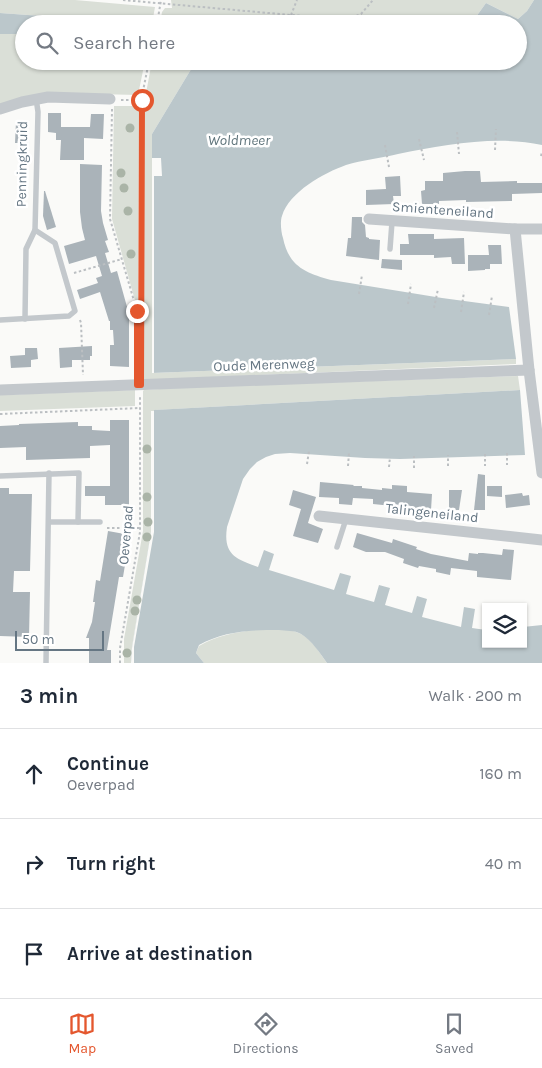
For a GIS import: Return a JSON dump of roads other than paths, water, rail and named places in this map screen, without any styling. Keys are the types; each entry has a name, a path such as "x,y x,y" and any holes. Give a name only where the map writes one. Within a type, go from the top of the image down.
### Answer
{"street":[{"name":"Penningkruid","path":"0,109 36,98 111,99"},
{"name":"Smienteneiland","path":"369,220 542,229"},
{"path":"515,229 529,370 542,473"},
{"name":"Oude Merenweg","path":"0,390 529,370"},
{"name":"Talingeneiland","path":"319,516 542,540"}],"lane":[{"name":"Penningkruid","path":"25,319 26,249 36,230 38,112 36,98"},
{"path":"390,249 392,222"},
{"path":"0,320 69,316 75,311 55,244 36,230"},
{"path":"0,476 79,472 78,522"},
{"path":"46,663 49,474"},
{"path":"337,547 346,519"},
{"path":"49,522 100,522"}],"water":[{"name":"Woldmeer","path":"534,0 542,0 542,145 507,141 470,142 346,165 308,184 286,207 281,221 282,236 290,256 300,267 314,275 331,280 509,307 516,359 152,373 152,134 191,70 527,70 527,15 522,15"},
{"name":"Woldmeer","path":"486,3 510,15 477,15"},
{"path":"0,13 28,15 15,15 15,34 0,34"},
{"path":"520,390 525,455 400,459 290,453 275,454 257,462 243,479 227,527 226,536 227,544 232,554 258,567 264,550 274,554 269,570 334,590 340,573 351,576 346,594 374,602 379,585 390,588 385,605 412,613 417,596 427,599 422,617 461,627 464,607 475,609 472,628 482,629 482,648 527,648 527,627 542,625 542,663 327,663 319,651 301,634 293,631 258,630 228,634 199,645 196,653 204,663 131,663 151,532 151,411"}]}
